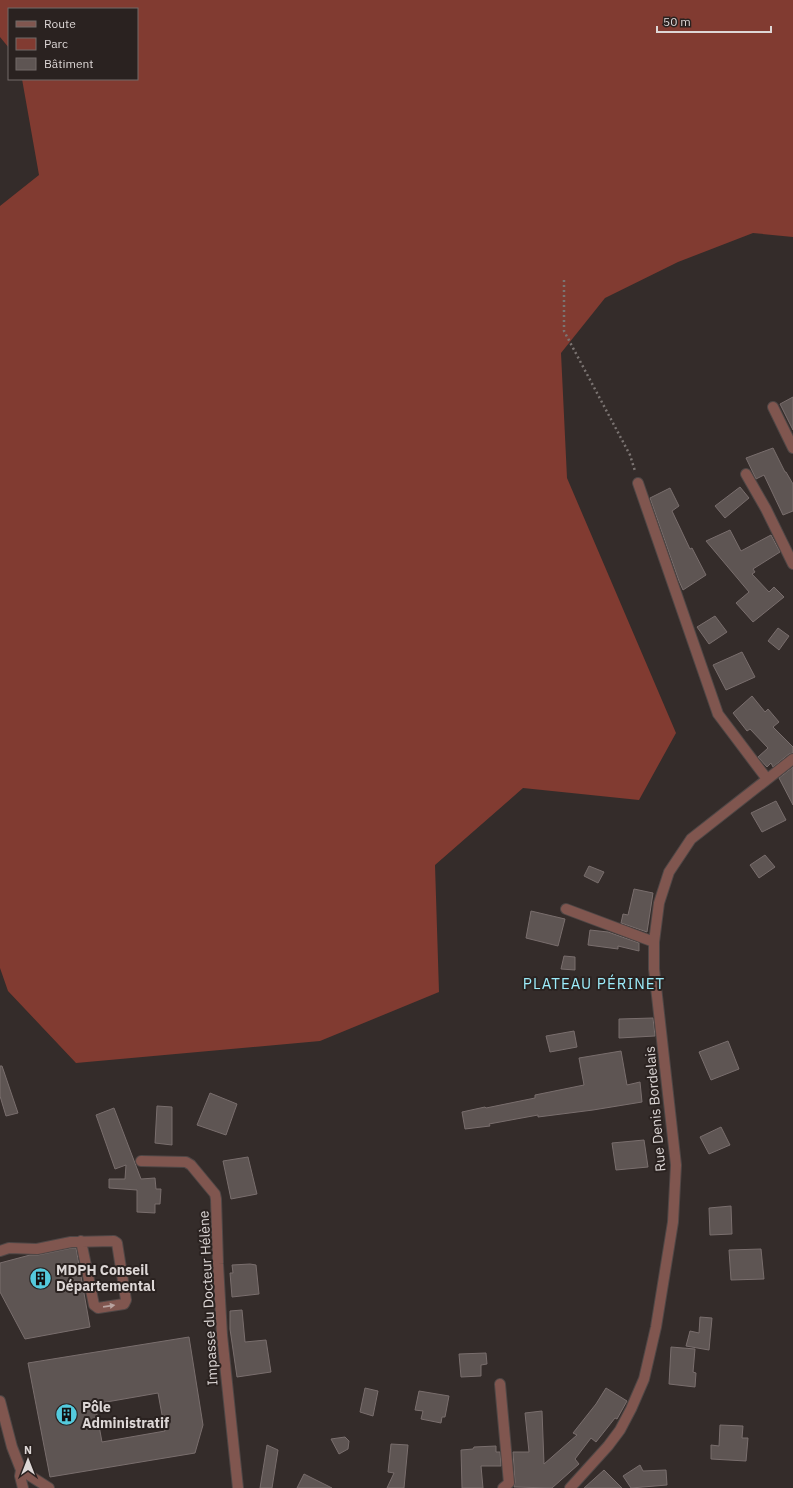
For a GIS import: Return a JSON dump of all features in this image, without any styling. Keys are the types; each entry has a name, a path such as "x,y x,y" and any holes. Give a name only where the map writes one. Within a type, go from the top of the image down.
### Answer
{"street":[{"path":"773,407 793,448"},
{"path":"746,474 766,509 793,564"},
{"path":"638,484 718,714 767,778"},
{"name":"Rue Denis Bordelais","path":"570,1488 608,1446 620,1430 644,1379 656,1327 673,1222 676,1165 654,969 654,942 659,903 670,872 691,839 793,758"},
{"path":"566,909 654,942"},
{"name":"Impasse du Docteur Hélène","path":"141,1161 186,1162 191,1165 216,1197 222,1335 238,1488"},
{"path":"0,1251 9,1248 37,1249 81,1241 114,1241 117,1243 126,1300 124,1304 98,1308 94,1306 81,1241"},
{"path":"500,1384 509,1483 503,1488"},
{"path":"0,1402 24,1488"},
{"path":"20,1470 49,1488"}],"path":[{"path":"564,280 564,330 630,455 638,484"}],"green space":[{"path":"0,0 793,0 793,237 753,233 678,262 605,298 561,353 567,478 676,733 639,800 523,788 435,865 439,992 320,1041 76,1063 8,991 0,968 0,206 39,175 22,80 138,80 138,8 8,8 8,47 0,37"}],"building":[{"path":"793,397 793,430 780,404"},
{"path":"773,448 793,484 793,511 783,515 764,475 756,479 746,458"},
{"path":"740,487 749,498 725,518 715,506"},
{"path":"670,488 679,506 672,511 690,549 692,548 706,575 683,590 650,498"},
{"path":"730,530 741,551 771,535 780,552 753,569 755,572 752,574 769,592 774,587 784,597 753,622 736,603 749,592 706,541"},
{"path":"715,616 727,632 709,644 697,627"},
{"path":"778,628 789,636 779,650 768,641"},
{"path":"742,652 755,677 726,690 713,665"},
{"path":"752,696 765,712 768,709 779,722 773,727 793,747 793,753 789,754 773,767 771,763 767,767 758,757 768,748 750,729 747,731 733,713"},
{"path":"793,767 793,805 779,778"},
{"path":"776,801 786,820 762,832 751,813"},
{"path":"765,855 775,867 759,878 750,865"},
{"path":"589,866 604,872 598,883 584,876"},
{"path":"634,889 653,893 647,932 621,923 623,914 628,915"},
{"path":"531,911 565,919 558,946 526,938"},
{"path":"590,930 608,932 639,943 639,951 618,946 618,949 588,945"},
{"path":"564,956 575,957 575,970 561,969"},
{"path":"653,1018 655,1036 619,1038 619,1019"},
{"path":"574,1031 577,1047 550,1052 546,1036"},
{"path":"728,1041 739,1069 711,1080 699,1052"},
{"path":"621,1051 627,1085 640,1082 642,1102 538,1117 538,1115 489,1124 490,1126 465,1129 462,1112 535,1098 535,1095 584,1085 579,1058"},
{"path":"0,1066 2,1066 18,1113 6,1116 0,1096"},
{"path":"210,1093 237,1104 226,1135 197,1125"},
{"path":"157,1106 172,1107 172,1145 155,1143"},
{"path":"114,1108 141,1179 155,1178 156,1189 161,1189 160,1204 155,1204 155,1213 137,1212 137,1190 109,1188 109,1179 125,1179 126,1165 115,1169 96,1115"},
{"path":"721,1127 730,1145 709,1154 700,1137"},
{"path":"644,1140 648,1167 616,1170 612,1143"},
{"path":"248,1157 257,1194 231,1199 223,1161"},
{"path":"731,1206 732,1234 710,1235 709,1208"},
{"name":"MDPH Conseil Départemental","path":"76,1248 90,1327 25,1339 0,1292 0,1263 30,1255 38,1255"},
{"path":"761,1249 764,1279 731,1280 729,1250"},
{"path":"232,1265 256,1265 259,1294 232,1297 230,1273 233,1273"},
{"path":"242,1310 245,1342 266,1340 271,1372 237,1377 230,1329 230,1311"},
{"path":"700,1317 712,1318 709,1350 686,1346 690,1331 699,1333"},
{"name":"Pôle Administratif","path":"189,1337 203,1425 195,1453 50,1477 28,1363","holes":["158,1393 165,1431 102,1442 95,1404"]},
{"path":"671,1347 695,1349 693,1372 696,1373 695,1387 669,1384"},
{"path":"486,1353 487,1364 481,1365 481,1376 461,1377 459,1354"},
{"path":"365,1388 378,1391 373,1416 360,1412"},
{"path":"606,1388 627,1401 617,1419 615,1418 596,1442 591,1438 575,1459 579,1464 552,1488 514,1487 513,1452 529,1452 525,1413 542,1411 544,1464 577,1435 573,1433 596,1404"},
{"path":"419,1391 449,1396 445,1417 442,1417 441,1423 421,1419 423,1411 415,1410"},
{"path":"720,1425 743,1426 742,1438 748,1438 746,1461 711,1459 711,1445 719,1446"},
{"path":"345,1437 349,1441 348,1449 339,1454 331,1439"},
{"path":"391,1444 408,1445 404,1488 387,1488 394,1473 388,1472"},
{"path":"267,1445 278,1450 272,1488 260,1488"},
{"path":"496,1446 496,1452 500,1452 501,1466 481,1466 483,1488 462,1488 461,1450 473,1449 474,1447"},
{"path":"640,1465 643,1471 666,1470 667,1485 631,1488 623,1476"},
{"path":"604,1470 622,1488 584,1488"},
{"path":"304,1474 332,1488 297,1488"}],"place":[{"name":"MDPH Conseil Départemental","path":"41,1278"},
{"name":"Pôle Administratif","path":"67,1415"}],"district":[{"name":"PLATEAU PÉRINET","path":"594,984"}]}
